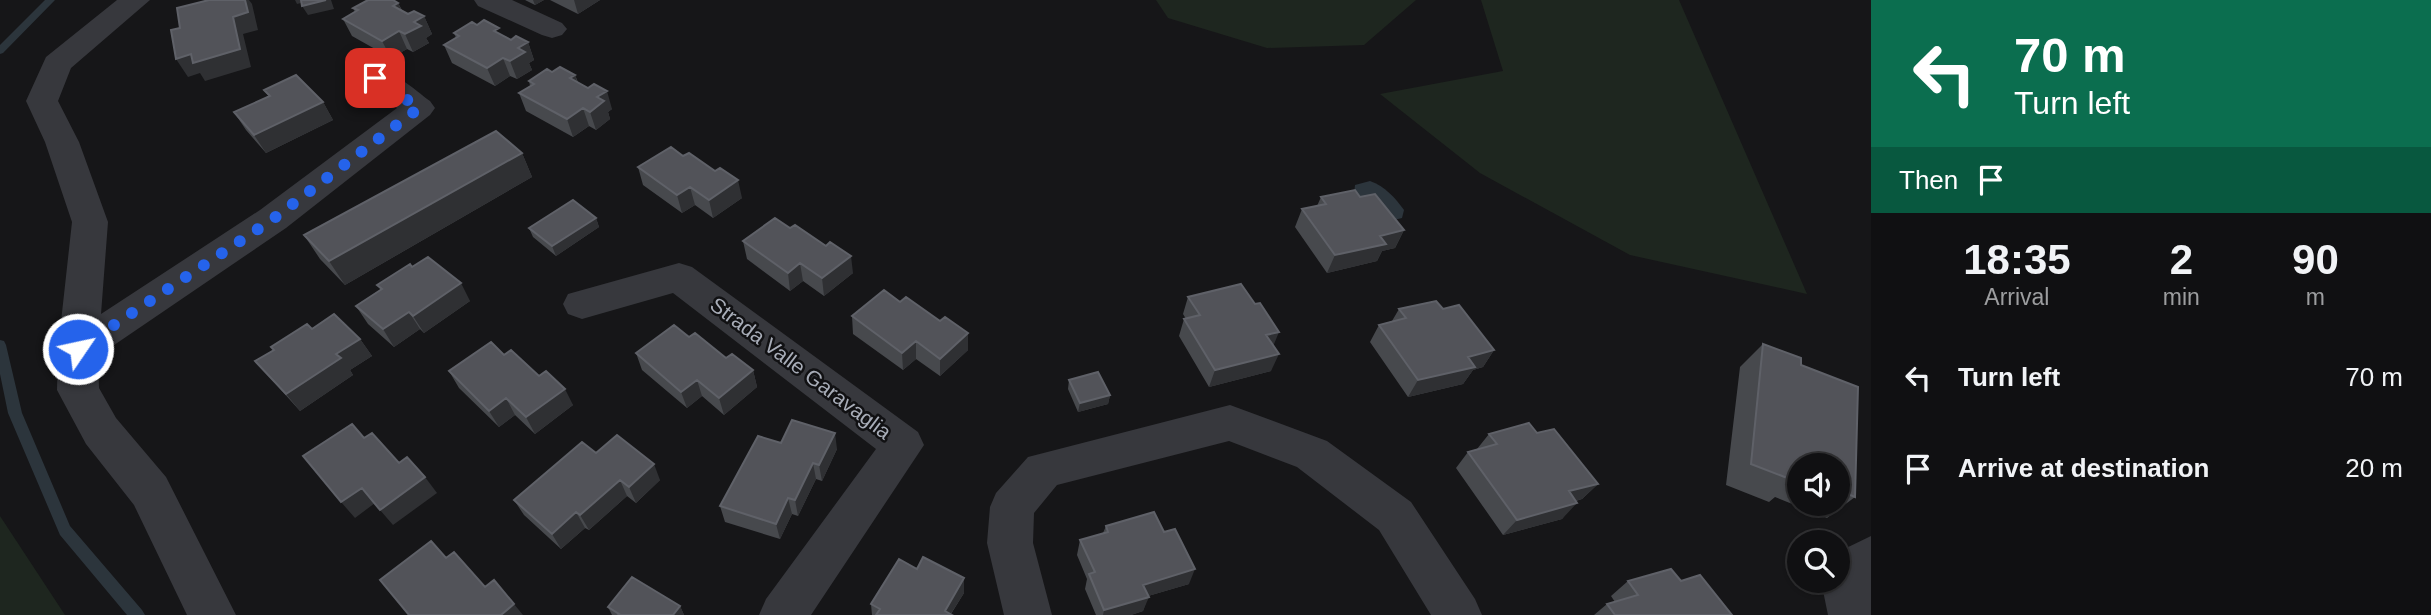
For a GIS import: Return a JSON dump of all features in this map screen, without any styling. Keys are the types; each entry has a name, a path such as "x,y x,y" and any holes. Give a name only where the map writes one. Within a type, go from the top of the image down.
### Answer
{"street":[{"path":"136,0 101,24 57,64 42,101 62,142 90,222 78,349 79,390 101,431 150,491 212,615"},
{"path":"488,0 552,29"},
{"path":"78,349 273,219 419,108 375,78"},
{"name":"Strada Valle Garavaglia","path":"582,304 679,277 903,444 783,615"},
{"path":"1028,615 1010,543 1012,507 1043,470 1230,423 1312,454 1395,516 1458,615"},
{"path":"1852,615 1843,574 1871,557"}],"shaded area":[{"path":"1156,0 1416,0 1364,45 1267,48 1168,18"},
{"path":"1481,0 1679,0 1807,294 1630,255 1480,173 1380,94 1503,71"},
{"path":"1370,181 1385,189 1397,201 1404,210 1402,218 1390,221 1354,195 1355,185"},
{"path":"0,516 65,615 0,615"}],"building":[{"path":"209,0 245,0 248,12 233,17 240,49 193,63 191,54 176,59 171,30 180,28 177,8"},
{"path":"301,0 326,0 302,6"},
{"path":"368,0 393,0 398,3 393,6 408,14 414,11 424,16 414,22 421,26 405,34 399,31 382,41 343,19 358,10 353,8"},
{"path":"484,20 499,28 494,31 511,40 516,36 528,42 518,48 525,52 510,61 503,58 487,68 444,45 459,36 454,33 472,22 477,25"},
{"path":"560,67 575,75 570,78 588,88 594,84 607,91 597,97 604,101 590,112 583,108 567,119 519,93 534,84 529,81 547,69 552,72"},
{"path":"296,75 323,102 254,135 234,112 270,96 264,90"},
{"path":"496,131 522,153 329,261 304,235"},
{"path":"671,147 683,156 689,153 715,171 720,168 738,180 709,200 690,187 677,195 638,167"},
{"path":"1355,190 1360,197 1375,194 1404,230 1380,236 1386,244 1335,255 1302,209 1326,204 1321,197"},
{"path":"573,200 596,218 552,246 529,228"},
{"path":"775,218 790,228 795,225 826,246 830,242 851,256 822,278 800,263 788,273 743,241"},
{"path":"428,257 461,283 413,316 409,312 383,329 356,306 382,289 377,285 410,264 412,267"},
{"path":"1241,284 1255,304 1260,303 1279,332 1266,335 1279,354 1215,370 1184,319 1200,315 1188,297"},
{"path":"884,290 900,302 906,297 940,321 945,317 968,333 940,359 916,341 902,353 852,316"},
{"path":"1436,301 1443,309 1459,305 1494,350 1468,357 1475,367 1418,380 1379,325 1406,318 1399,309"},
{"path":"334,314 360,339 336,354 341,358 286,394 255,361 274,350 271,347 307,324 312,329"},
{"path":"674,325 689,337 695,333 726,358 732,354 753,370 719,398 697,380 681,392 636,353"},
{"path":"491,342 504,355 511,350 539,376 546,371 565,389 526,417 506,398 489,411 449,371"},
{"path":"1763,344 1801,358 1801,365 1858,387 1855,497 1850,495 1850,453 1787,453 1787,478 1751,464"},
{"path":"1098,372 1110,395 1080,403 1069,380"},
{"path":"792,420 835,433 819,465 813,463 795,500 788,498 776,524 720,506 758,436 781,443"},
{"path":"1529,423 1537,433 1554,429 1598,484 1569,491 1577,503 1517,520 1468,452 1497,444 1489,434"},
{"path":"352,424 364,438 372,433 399,463 407,457 425,477 380,510 362,488 341,502 303,456"},
{"path":"617,435 654,464 629,487 620,480 580,515 576,512 552,534 514,500 582,442 596,453"},
{"path":"1154,512 1164,532 1175,529 1195,569 1143,585 1149,597 1104,610 1089,574 1095,572 1080,540 1108,532 1106,526"},
{"path":"431,541 446,558 454,552 485,587 494,580 514,604 501,615 409,615 380,580"},
{"path":"923,557 964,578 945,611 952,615 876,615 880,609 871,604 899,559 917,569"},
{"path":"1671,569 1681,581 1700,575 1732,615 1615,615 1607,604 1638,595 1628,581"},
{"path":"632,577 680,606 673,615 618,615 608,607"}],"waterway":[{"path":"0,51 50,0"},
{"path":"0,345 15,413 65,530 137,615"}],"route":[{"path":"78,349 273,219 419,108 375,78"}]}
